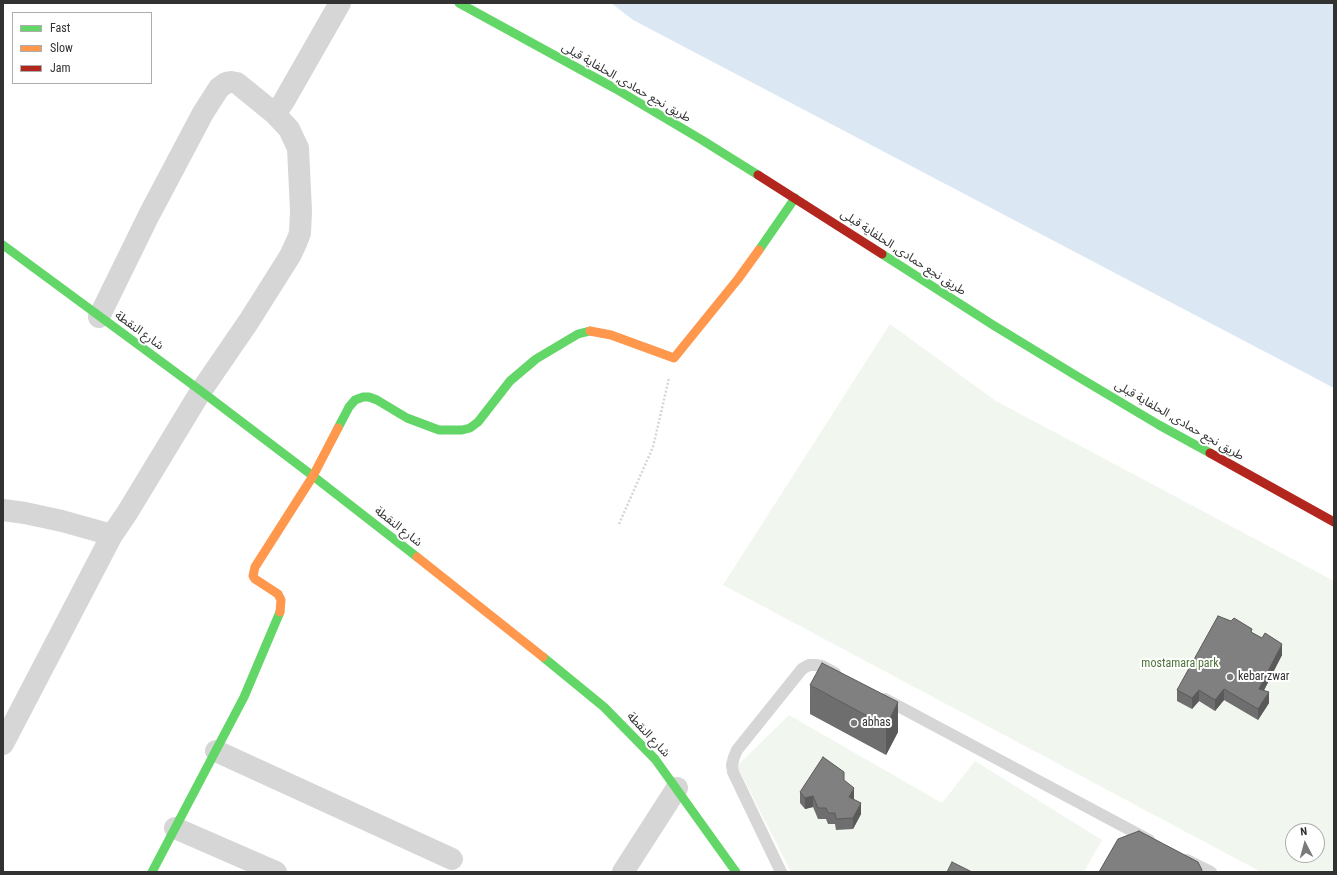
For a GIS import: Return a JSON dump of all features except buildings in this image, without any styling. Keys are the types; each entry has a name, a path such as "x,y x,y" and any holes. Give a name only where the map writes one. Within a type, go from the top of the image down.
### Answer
{"street":[{"path":"275,114 340,3"},
{"name":"طريق نجع حمادى, الحلفاية قبلى","path":"459,3 616,89 702,140 1076,376 1159,425 1334,522"},
{"path":"3,744 112,535 201,391 249,321 290,256 300,233 301,211 298,148 289,129 275,114 237,83 226,83 219,88 199,120 149,215 99,317"},
{"path":"152,872 244,697 280,612 281,600 278,594 255,579 253,572 255,567 313,476 349,407 355,400 363,397 369,397 377,400 407,418 439,430 462,430 470,428 478,422 510,381 536,359 578,334 592,332 612,335 674,358 738,279 795,198"},
{"name":"شارع النقطة","path":"3,244 313,476 550,662 604,707 655,759 736,872"},
{"path":"3,510 62,521 112,535"},
{"path":"216,751 452,859"},
{"path":"623,872 677,788"},
{"path":"175,828 276,872"}],"lane":[{"path":"781,872 733,772 732,765 734,757 737,750 802,669 809,665 822,666 843,677"},
{"path":"878,696 1128,830 1163,847"},
{"path":"1121,842 1128,830"},
{"path":"1176,854 1211,872"}],"path":[{"path":"619,524 653,447 674,358"}],"green space":[{"name":"mostamara park","path":"890,324 996,401 1334,581 1334,872 1261,872 723,585"},
{"path":"789,715 942,803 975,761 1102,840 1084,872 791,872 737,766"}],"shaded area":[{"path":"611,3 1334,3 1334,388 633,20"}],"traffic: fast":[{"path":"459,3 616,89 758,175"},
{"path":"759,250 795,198"},
{"path":"3,245 201,391 417,557"},
{"path":"882,254 1075,375 1159,425 1210,453"},
{"path":"338,428 349,407 355,400 363,397 369,397 377,400 407,418 439,430 462,430 470,428 478,422 510,381 536,359 578,334 590,331"},
{"path":"152,872 244,697 280,612"},
{"path":"543,657 604,707 655,759 736,872"}],"traffic: slow":[{"path":"590,331 611,335 674,358 738,279 759,250"},
{"path":"280,612 281,600 278,594 255,579 253,576 255,567 313,476 338,428"},
{"path":"417,557 543,657"}],"traffic: jam":[{"path":"758,175 882,254"},
{"path":"1210,453 1334,522"}],"place":[{"name":"kebar zwar","path":"1230,677"},
{"name":"abhas","path":"854,723"}]}
